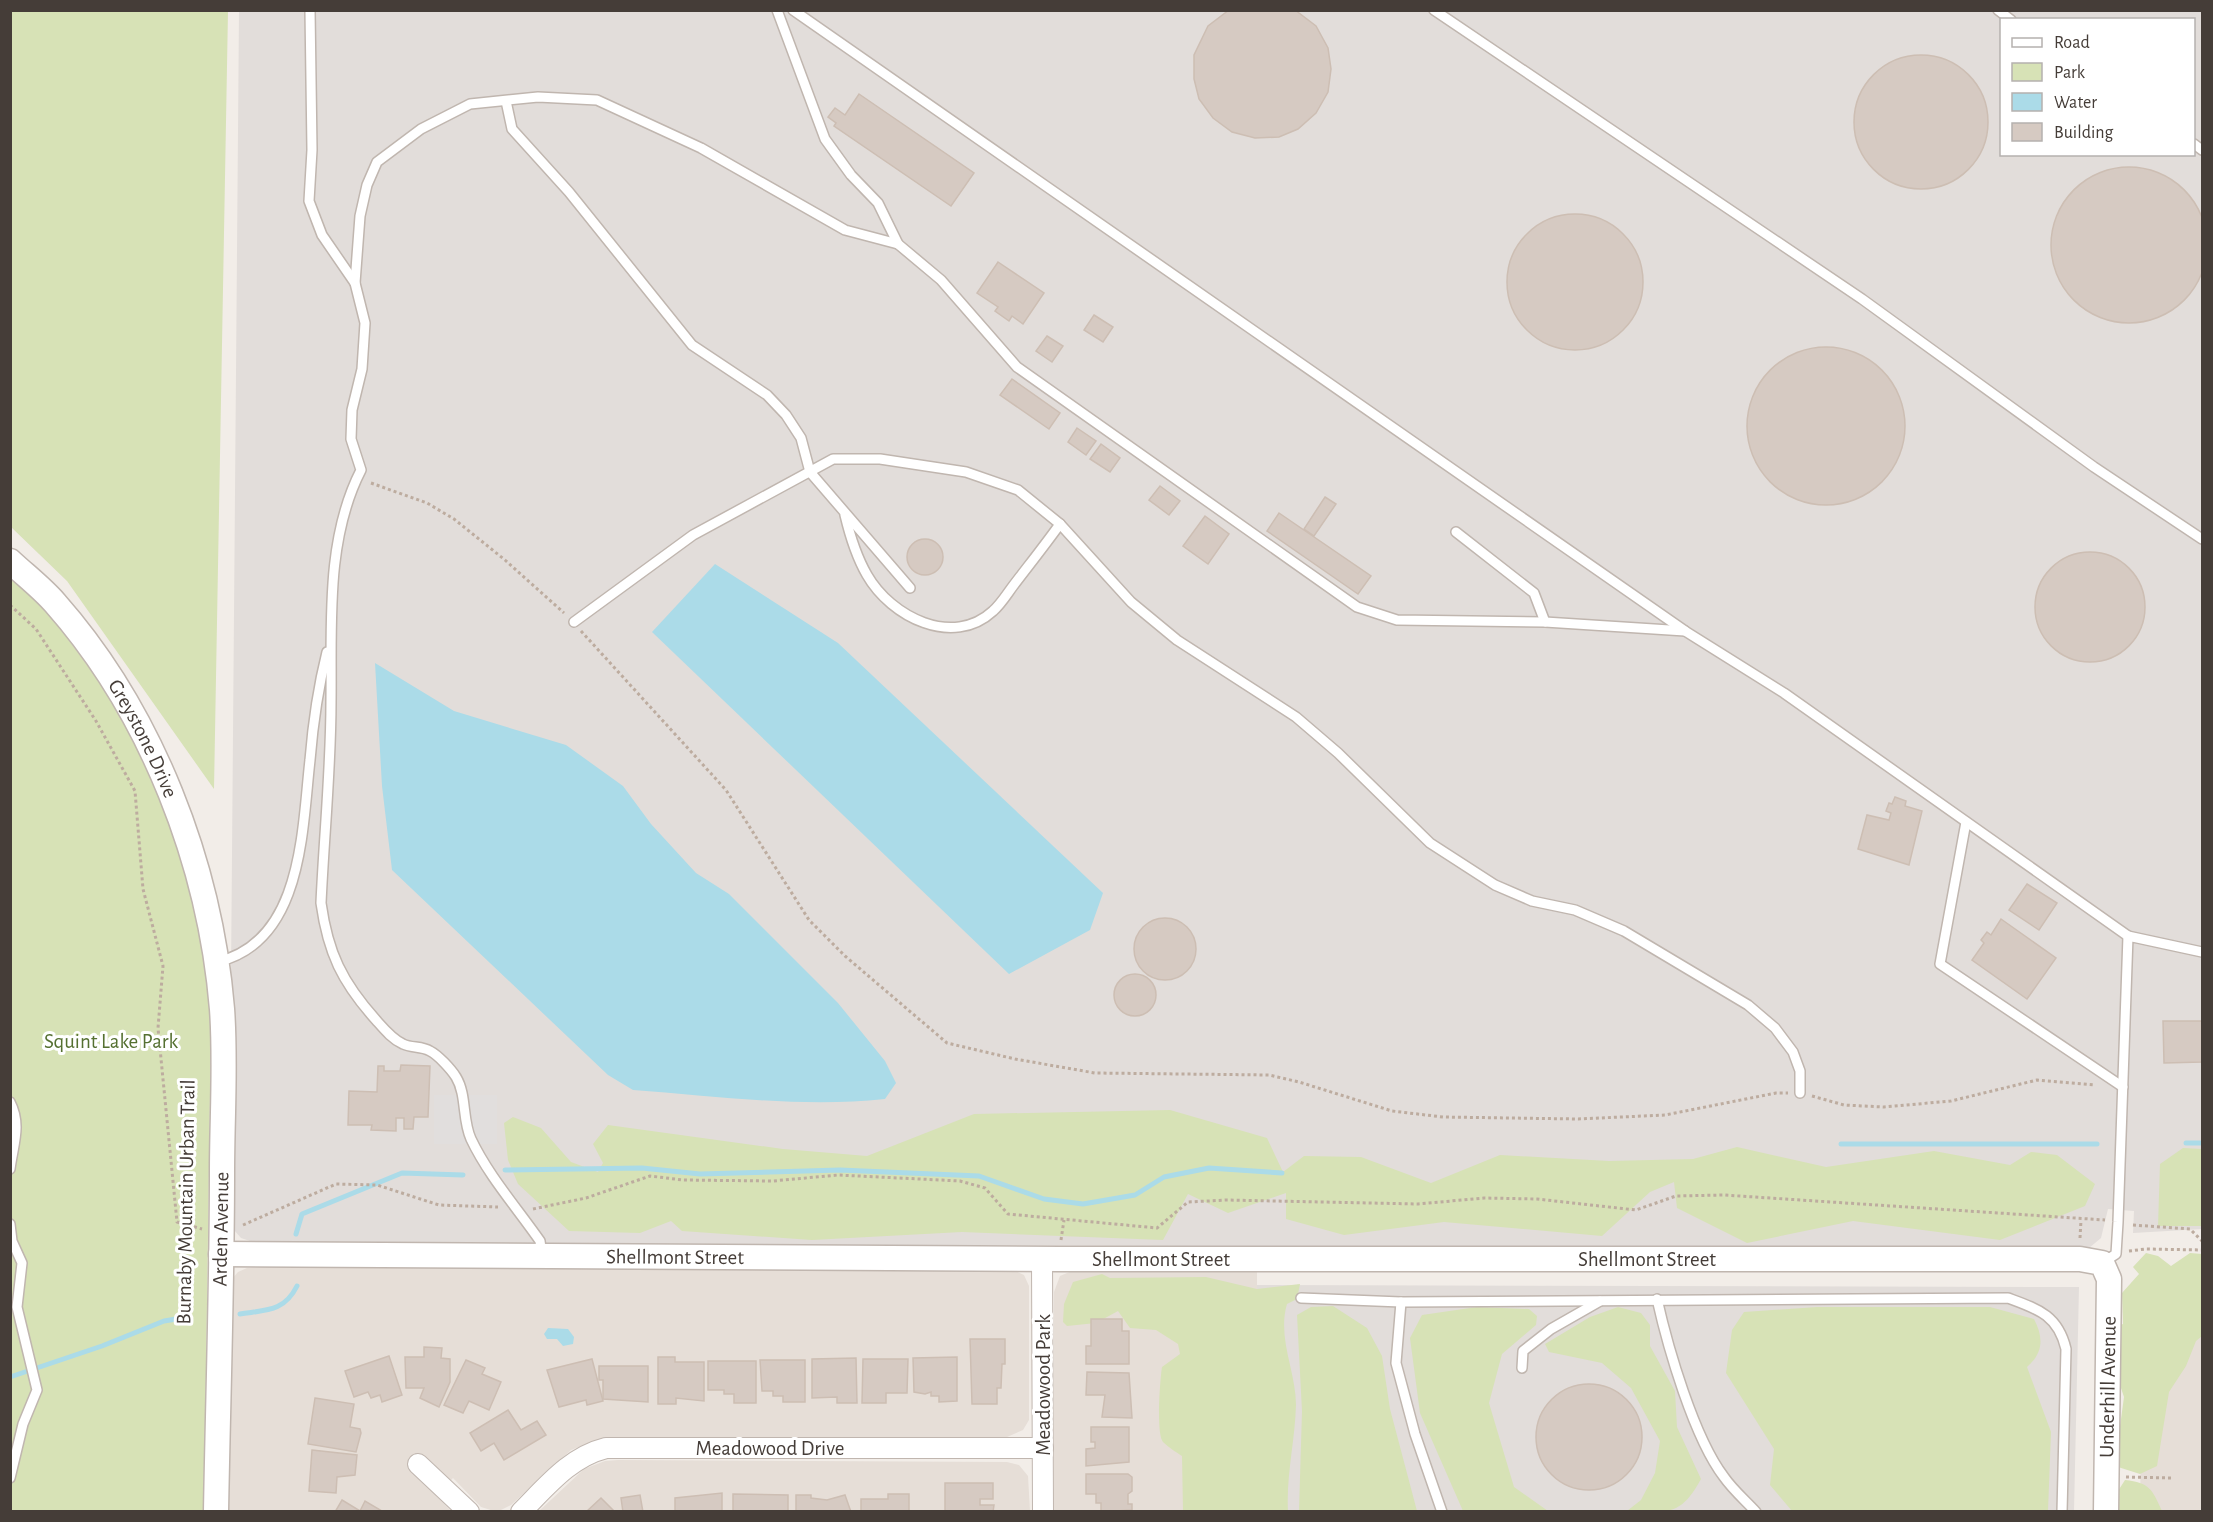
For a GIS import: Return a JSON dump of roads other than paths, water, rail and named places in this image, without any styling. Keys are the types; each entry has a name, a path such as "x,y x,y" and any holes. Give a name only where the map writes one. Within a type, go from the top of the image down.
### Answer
{"street":[{"name":"Greystone Drive","path":"10,561 55,603 97,659 132,714 163,772 187,833 216,955"},
{"name":"Arden Avenue","path":"216,955 222,1011 221,1254 216,1512"},
{"name":"Shellmont Street","path":"221,1254 1051,1253 2109,1259"},
{"name":"Meadowood Park","path":"1043,1512 1043,1448 1051,1253"},
{"name":"Underhill Avenue","path":"2106,1512 2109,1259"},
{"name":"Meadowood Drive","path":"521,1512 570,1463 583,1455 606,1448 1043,1448"},
{"path":"418,1464 469,1512"}],"lane":[{"path":"310,10 312,150 309,201 322,235 356,284"},
{"path":"777,10 825,139 852,175 878,203 898,244 941,280 1017,367 1357,608 1397,620 1545,622 1685,631"},
{"path":"794,10 1685,631 1784,693 2128,936 2202,952"},
{"path":"1434,10 1862,299 2094,467 2202,539"},
{"path":"542,1255 540,1241 483,1161 469,1137 462,1095 455,1076 429,1050 404,1045 389,1034 356,998 340,975 325,931 321,903 331,703 330,638 339,528 348,495 361,470 351,439 352,410 362,369 365,323 356,284 360,216 367,185 377,162 421,129 470,104 538,97 597,100 700,148 845,230 898,244"},
{"path":"506,101 512,129 569,192 692,345 767,395 786,415 801,438 810,472 910,588"},
{"path":"574,622 693,535 833,459 880,459 966,472 1018,490 1060,524 1131,602 1177,640 1296,717 1338,753 1430,843 1495,885 1532,901 1575,910 1624,931 1748,1005 1775,1028 1792,1052 1800,1071 1800,1093"},
{"path":"844,512 854,549 868,577 885,597 907,614 930,625 949,629 969,628 993,611 1060,524"},
{"path":"1456,532 1534,593 1545,622"},
{"path":"216,955 238,954 260,937 274,921 289,893 300,854 316,693 330,638"},
{"path":"1966,822 1940,964 2123,1087"},
{"path":"2109,1259 2123,1087 2128,936"},
{"path":"10,1102 16,1113 18,1131 12,1149 10,1169"},
{"path":"10,1224 12,1241 22,1263 16,1307 37,1390 23,1424 10,1479"},
{"path":"1301,1298 1401,1302 2008,1299 2043,1311 2062,1333 2066,1349 2062,1512"},
{"path":"1657,1299 1665,1336 1699,1431 1723,1477 1756,1512"},
{"path":"1522,1368 1523,1351 1551,1329 1602,1300"},
{"path":"1401,1302 1396,1363 1415,1434 1442,1512"}],"water":[{"path":"715,564 838,643 1103,893 1090,930 1009,974 652,632"},
{"path":"375,663 454,711 566,745 623,786 651,824 696,873 729,894 838,1003 885,1061 896,1083 885,1099 790,1102 633,1090 608,1075 392,870 382,786"},
{"path":"548,1328 568,1329 574,1337 573,1344 563,1346 557,1339 547,1339 544,1334"}],"waterway":[{"path":"2186,1143 2202,1143"},
{"path":"1841,1144 2097,1144"},
{"path":"505,1170 642,1168 700,1174 840,1170 979,1176 1044,1199 1083,1204 1135,1195 1164,1177 1209,1168 1282,1173"},
{"path":"296,1234 302,1214 402,1173 463,1175"},
{"path":"240,1314 266,1310 280,1305 292,1295 297,1286"},
{"path":"10,1377 102,1346 164,1321 189,1317"}],"park label":[{"name":"Squint Lake Park","path":"111,1041"}]}
